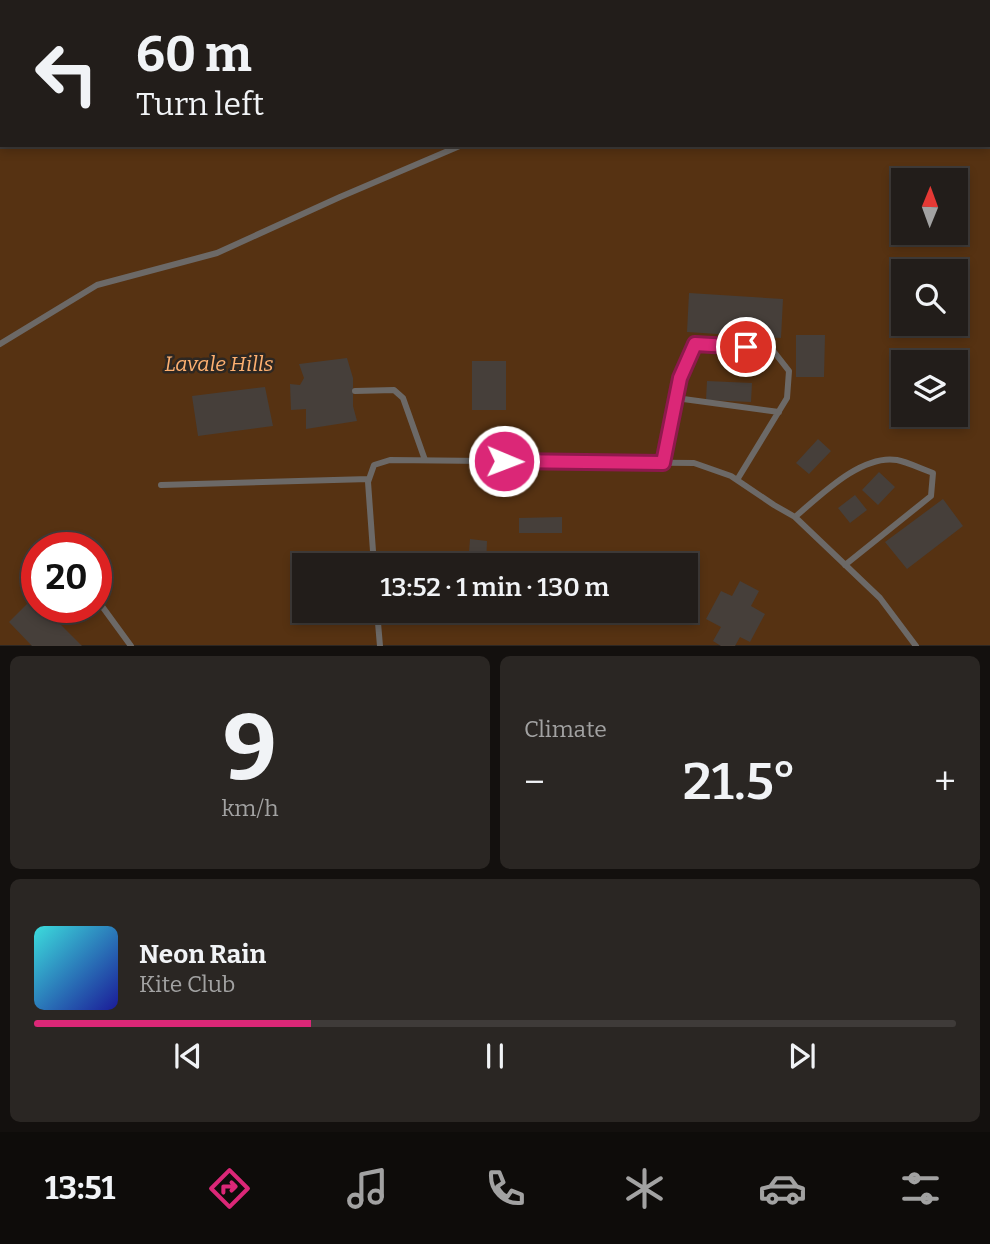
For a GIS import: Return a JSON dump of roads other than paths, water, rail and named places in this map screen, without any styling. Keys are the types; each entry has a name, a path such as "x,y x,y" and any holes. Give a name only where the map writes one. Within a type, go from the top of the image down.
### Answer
{"lane":[{"path":"0,344 97,285 216,253 457,147"},
{"path":"663,463 680,378 695,344 771,348 789,371 787,398 737,480"},
{"path":"355,391 394,390 403,398 425,460"},
{"path":"676,398 779,412"},
{"path":"373,553 369,479 374,465 390,460 694,463 731,476 795,517 880,598 916,646"},
{"path":"795,517 840,480 874,460 897,460 933,473 930,496 845,565"},
{"path":"161,485 369,479"},
{"path":"112,620 131,646"},
{"path":"378,623 380,646"}],"park label":[{"name":"Lavale Hills","path":"219,364"}]}
